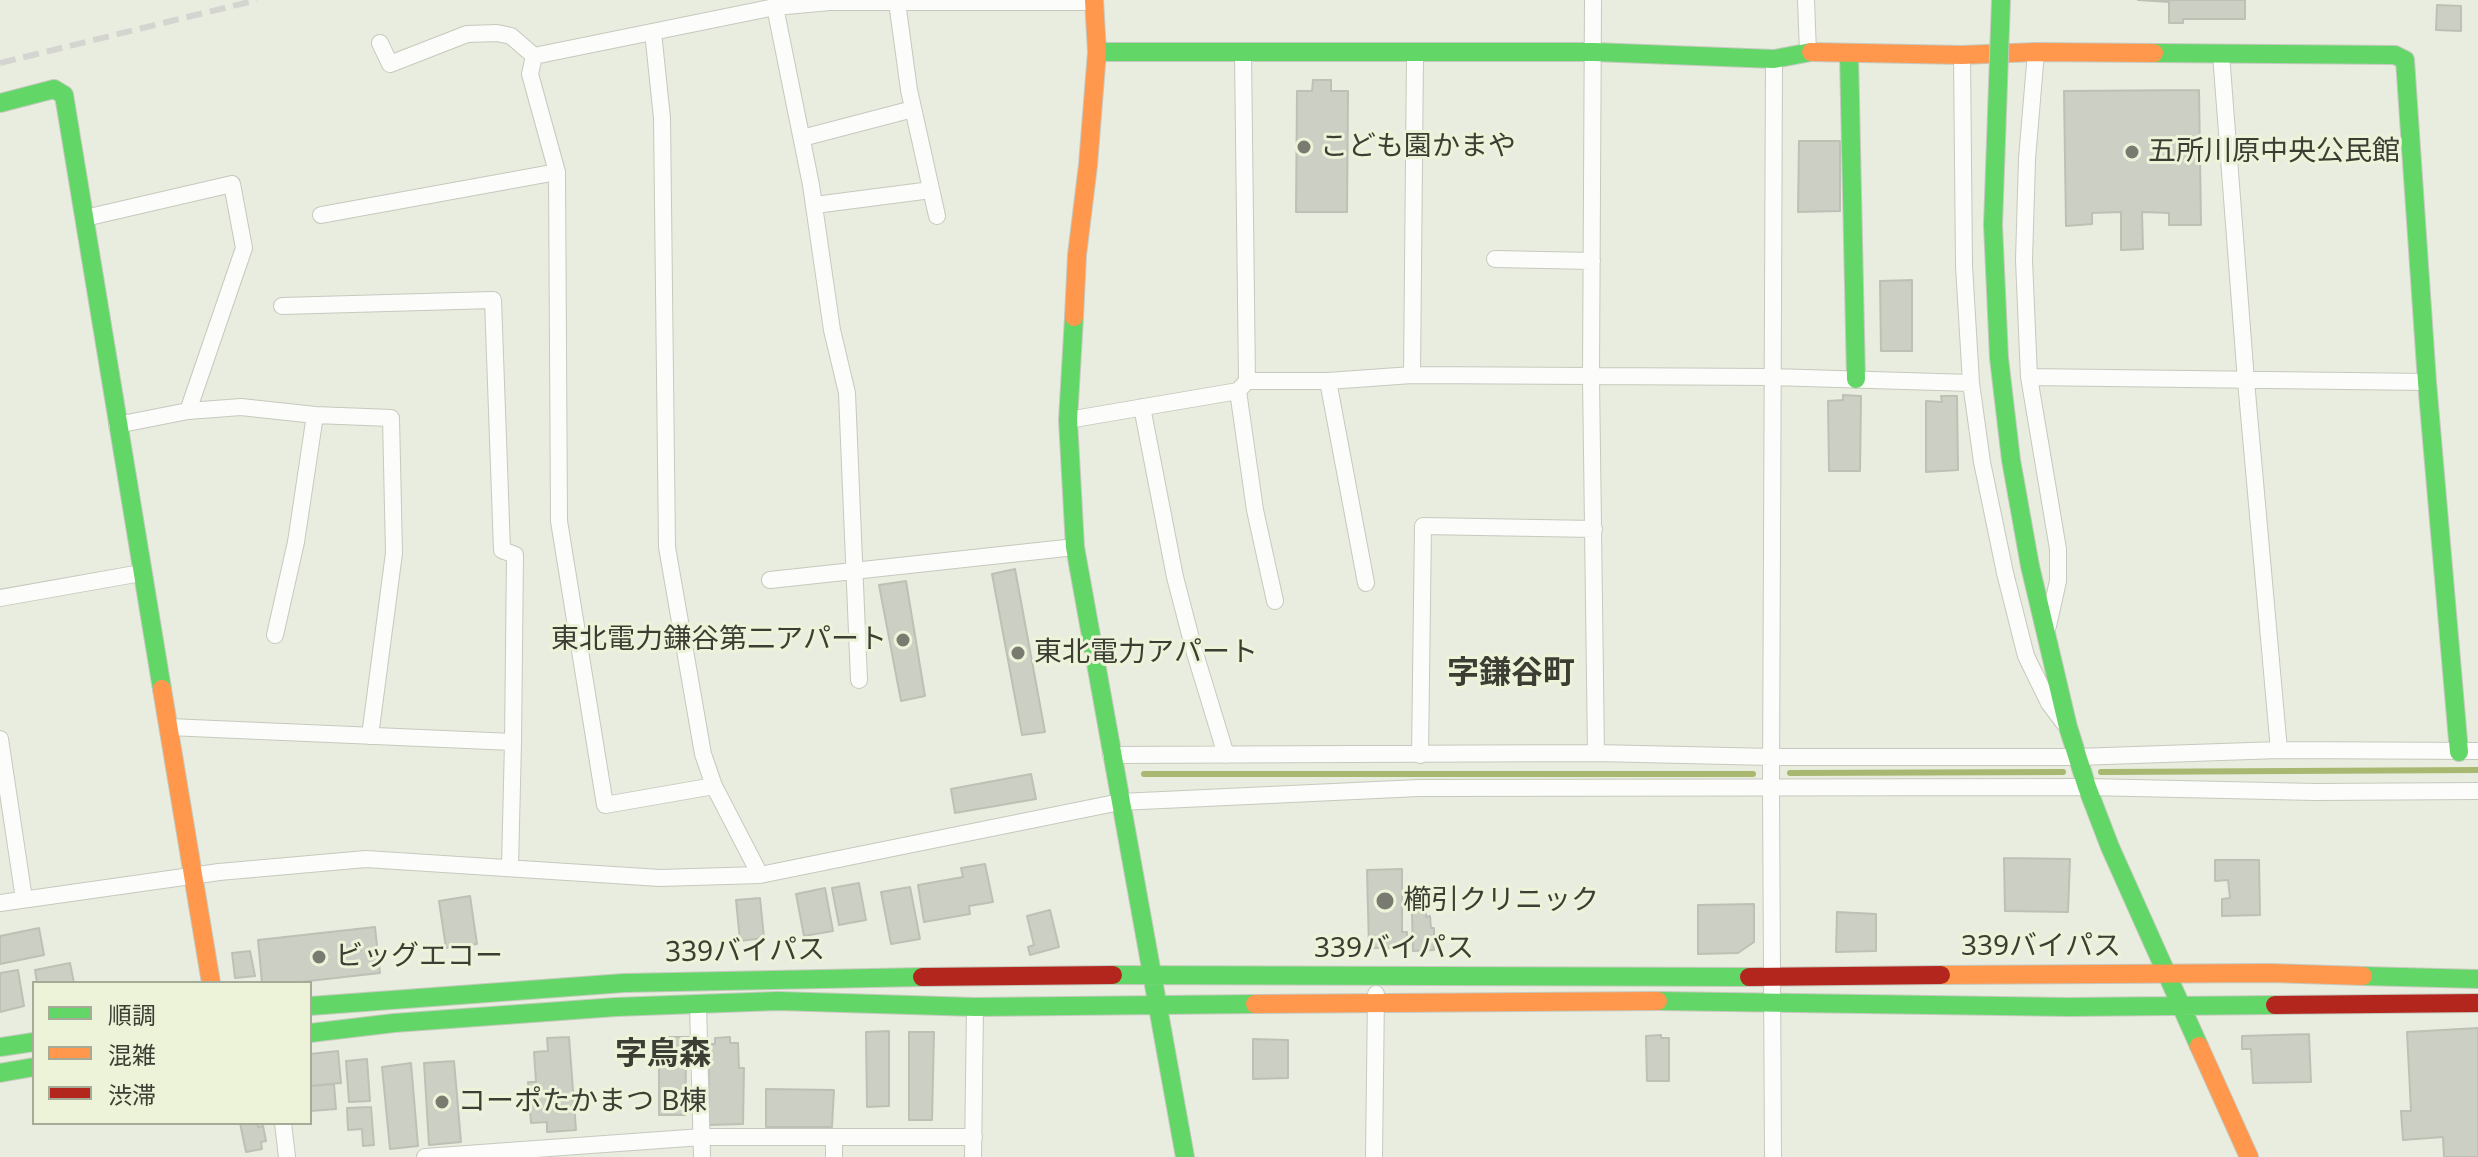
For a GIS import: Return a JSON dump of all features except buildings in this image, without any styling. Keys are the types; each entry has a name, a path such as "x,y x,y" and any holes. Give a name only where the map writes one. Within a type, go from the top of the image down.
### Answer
{"street":[{"path":"1593,0 1591,377 1596,753"},
{"path":"1806,0 1808,52"},
{"path":"2001,0 1993,225 1997,329 2011,460 2030,566 2068,727 2087,787 2110,847 2249,1157"},
{"path":"534,56 775,7 830,2 1094,1 1097,52 1077,255 1068,420 1075,547 1185,1157"},
{"path":"897,2 913,109 937,216"},
{"path":"775,7 815,205 832,330 847,393 859,680"},
{"path":"653,32 662,118 667,547 703,754 714,786 760,875"},
{"path":"380,43 390,64 467,34 511,36 534,56"},
{"path":"1097,52 1594,52 1774,59 1808,52 1962,55 2036,52 2395,55 2405,60 2427,382 2469,751 2279,750 2077,757 1772,757 1596,753 1111,755"},
{"path":"2036,52 2027,159 2024,260 2029,377 2058,549 2058,581 2046,637"},
{"path":"1243,54 1242,386 1255,510 1275,601"},
{"path":"1412,375 1415,54"},
{"path":"1849,54 1856,379"},
{"path":"2221,54 2279,750"},
{"path":"1962,55 1964,266 1971,383 1982,462 2026,656 2049,703 2068,727"},
{"path":"534,56 530,74 557,172 559,521 605,805 714,786"},
{"path":"1773,1157 1774,59"},
{"path":"0,103 54,89 64,95 211,981"},
{"path":"802,138 913,109"},
{"path":"321,215 557,172"},
{"path":"85,218 232,184 244,248 188,411"},
{"path":"815,205 931,190"},
{"path":"1495,259 1592,261"},
{"path":"282,306 493,300 502,550 515,555 510,867"},
{"path":"1068,420 1242,386 1412,375 1772,377 1971,383"},
{"path":"2029,377 2427,382"},
{"path":"1328,381 1366,583"},
{"path":"117,425 188,411 241,407 315,415 391,418 394,553 370,736"},
{"path":"1142,407 1175,577 1226,755"},
{"path":"275,635 296,542 315,415"},
{"path":"1420,755 1423,526 1594,529"},
{"path":"770,580 1075,547"},
{"path":"0,598 141,573"},
{"path":"169,727 513,742"},
{"path":"0,739 24,899"},
{"path":"0,903 219,872 366,859 660,878 760,875 1120,802 1419,788 2087,787 2316,792 2478,791"},
{"name":"339バイパス","path":"312,1006 624,983 776,979 1153,975 1774,977 2270,973 2478,979"},
{"path":"1374,1157 1375,976"},
{"path":"312,1033 410,1022 616,1007 778,1001 975,1007 1376,1002 1775,1001 2068,1007 2478,1003"},
{"path":"698,1005 702,1157"},
{"path":"973,1157 975,1007"},
{"path":"0,1047 32,1042"},
{"path":"0,1073 32,1067"},
{"path":"283,1125 287,1157"},
{"path":"425,1157 560,1152 702,1137 974,1137"},
{"path":"834,1138 834,1157"}],"waterway":[{"path":"2101,772 2478,770"},
{"path":"1790,773 2063,772"},
{"path":"1144,774 1753,774"}],"railway":[{"path":"0,63 257,0"}],"traffic: fast":[{"path":"2001,0 1993,225 1999,358 2011,460 2030,566"},
{"path":"1097,52 1594,52 1774,59 1811,52"},
{"path":"2154,53 2395,55 2405,60 2427,382 2459,752"},
{"path":"1849,54 1856,379"},
{"path":"0,103 54,89 64,95 162,689"},
{"path":"1074,317 1068,420 1075,547 1185,1157"},
{"path":"2030,566 2068,727 2087,787 2110,847 2199,1046"},
{"path":"1113,975 1749,977"},
{"path":"2363,976 2478,979"},
{"path":"312,1006 624,983 922,977"},
{"path":"312,1033 394,1023 616,1007 778,1001 975,1007 1255,1004"},
{"path":"1658,1001 2068,1007 2275,1005"},
{"path":"0,1047 32,1042"},
{"path":"0,1073 32,1067"}],"traffic: slow":[{"path":"1074,317 1097,52 1094,0"},
{"path":"1811,52 1962,55 2154,53"},
{"path":"162,689 211,981"},
{"path":"1941,975 2270,973 2363,976"},
{"path":"1255,1004 1658,1001"},
{"path":"2199,1046 2249,1157"}],"traffic: jam":[{"path":"922,977 1113,975"},
{"path":"1749,977 1941,975"},
{"path":"2275,1005 2478,1003"}],"place":[{"name":"こども園かまや","path":"1304,147"},
{"name":"五所川原中央公民館","path":"2132,152"},
{"name":"東北電力鎌谷第二アパート","path":"903,640"},
{"name":"東北電力アパート","path":"1018,653"},
{"name":"櫛引クリニック","path":"1385,901"},
{"name":"ビッグエコー","path":"319,957"},
{"name":"コーポたかまつ B棟","path":"442,1102"}],"district":[{"name":"字鎌谷町","path":"1511,674"},
{"name":"字烏森","path":"663,1055"}]}
